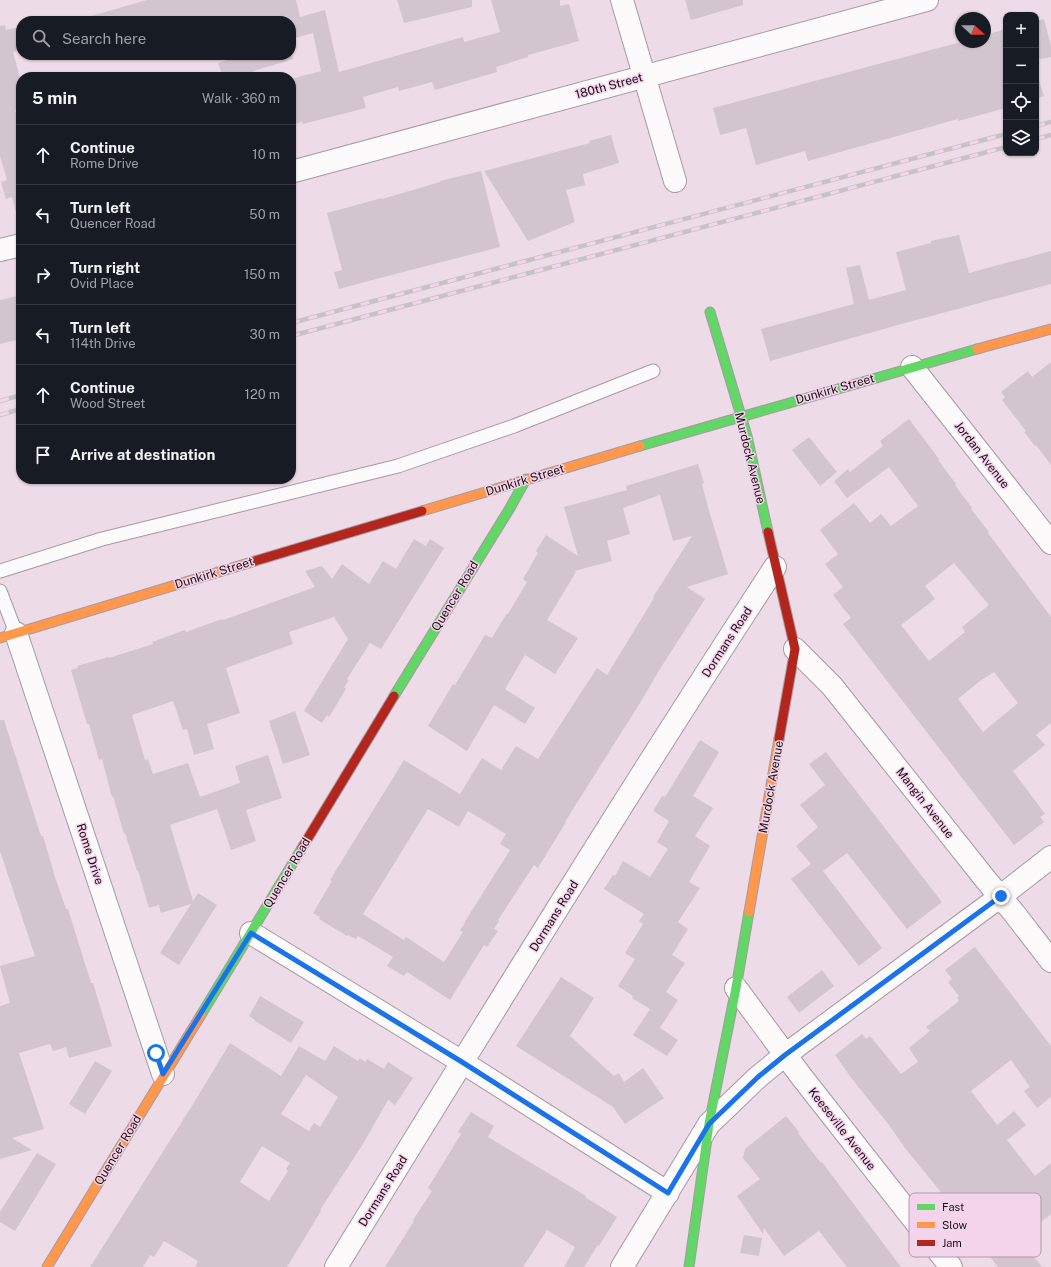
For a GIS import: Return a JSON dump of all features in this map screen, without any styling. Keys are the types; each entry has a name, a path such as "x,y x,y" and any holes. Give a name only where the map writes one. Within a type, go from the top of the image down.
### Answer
{"street":[{"path":"622,0 643,76 675,181"},
{"name":"180th Street","path":"296,171 927,0"},
{"path":"0,250 16,246"},
{"name":"Murdock Avenue","path":"688,1267 709,1124 736,988 795,649 775,567 747,436 710,312"},
{"name":"Dunkirk Street","path":"8,636 526,479 740,416 912,366 1051,329"},
{"name":"Jordan Avenue","path":"912,366 1051,543"},
{"name":"Quencer Road","path":"47,1267 163,1074 251,933 510,508 526,479"},
{"name":"Dormans Road","path":"336,1267 462,1062 775,567"},
{"name":"Rome Drive","path":"8,636 163,1074"},
{"name":"Mangin Avenue","path":"795,649 832,686 986,880 1001,896 1051,961"},
{"path":"622,1267 709,1124 758,1077 785,1055 1001,896 1051,857"},
{"path":"251,933 462,1062 668,1193"},
{"name":"Keeseville Avenue","path":"736,988 785,1055 909,1213"},
{"name":"Keeseville Avenue","path":"943,1257 951,1267"}],"lane":[{"path":"0,571 102,539 398,466 514,426 653,371"},
{"path":"0,591 8,636"}],"building":[{"path":"147,0 296,0 300,17 325,10 339,72 463,37 464,42 500,32 491,0 560,0 560,6 569,4 579,41 528,55 528,57 496,67 497,72 435,90 432,82 399,91 398,87 363,97 366,108 303,124 302,122 296,124 296,78 321,71 313,33 296,38 296,16 91,16"},
{"path":"397,0 472,0 472,7 404,23"},
{"path":"685,0 743,0 743,5 691,20"},
{"path":"1044,19 1051,46 1051,57 1039,59 1039,48 1039,20"},
{"path":"5,25 6,30 16,28 16,51 13,52 18,72 16,72 15,110 16,212 12,197 6,199 1,182 7,180 0,156 0,26"},
{"path":"1003,30 1003,109 958,121 958,119 808,161 805,151 756,165 746,128 720,135 713,108 955,44 955,48 991,48 991,33"},
{"path":"228,60 290,60 251,72 221,72 218,63"},
{"path":"1039,80 1044,96 1039,98"},
{"path":"611,135 619,163 583,174 585,185 566,190 575,222 528,241 484,171 590,143 589,141"},
{"path":"481,171 500,247 339,289 334,272 342,270 327,213"},
{"path":"959,235 969,273 1051,251 1051,284 770,361 761,329 854,304 846,268 860,265 869,300 906,290 896,252 931,243 931,241"},
{"path":"16,296 16,340 0,344 0,300"},
{"path":"1051,362 1051,465 1024,432 1026,431 1002,400 1005,397 1001,392 1028,371 1032,377"},
{"path":"909,419 939,459 938,460 972,508 971,509 989,532 988,533 1051,617 1051,723 1036,735 1045,745 1013,771 1045,814 1040,817 1044,822 1014,845 843,624 851,618 833,595 843,587 825,564 838,554 820,530 854,503 870,523 881,514 891,526 918,506 889,467 847,498 834,481 848,469 850,472 883,446 880,441","holes":["954,563 989,605 962,627 965,632 929,661 901,625 935,599 925,586","994,672 1018,703 983,732 958,699 980,681"]},
{"path":"809,437 837,472 820,486 792,450"},
{"path":"698,464 704,483 702,484 708,507 728,574 687,587 705,599 658,672 538,868 534,865 498,920 499,921 494,929 498,931 487,947 484,945 450,1000 407,972 404,976 387,966 393,957 358,936 356,939 348,935 347,936 319,919 320,917 313,913 332,881 330,880 404,760 460,794 482,758 501,770 516,746 538,759 597,668 607,675 654,598 653,597 692,536 673,541 660,495 623,508 630,534 607,541 612,561 574,571 576,572 547,620 578,638 555,674 525,655 505,689 535,708 525,724 494,705 467,751 428,726 485,635 492,638 507,613 508,614 527,582 523,579 538,553 536,551 546,535 578,556 564,507 627,490 626,486","holes":["428,809 459,827 468,811 506,834 500,844 510,850 464,923 460,930 463,932 444,962 406,937 404,940 363,914"]},
{"path":"414,539 426,546 430,539 444,548 381,649 370,643 347,679 349,680 344,687 346,689 329,717 327,715 322,723 304,711 348,639 334,617 289,632 293,644 226,668 240,713 207,724 214,749 194,755 187,729 183,730 173,701 132,715 145,760 148,759 153,774 188,763 200,797 240,783 235,766 268,755 282,798 246,810 256,841 231,850 217,809 170,825 193,901 198,893 217,905 179,965 160,953 191,904 161,913 159,905 149,908 138,870 137,871 125,833 124,834 113,796 112,797 102,759 99,760 71,670 78,668 77,666 109,658 153,644 152,642 185,630 186,632 222,619 223,620 315,587 305,571 322,566 332,579 342,564 369,584 383,561 396,569"},
{"path":"295,711 310,755 283,764 269,721"},
{"path":"0,720 4,720 41,836 43,836 66,909 68,909 91,983 93,983 112,1046 69,1058 66,1047 53,1051 50,1044 19,1053 44,1129 12,1138 32,1150 0,1159 0,1006 10,1003 0,966 35,956 0,851"},
{"path":"700,740 719,752 693,796 713,808 695,836 710,846 689,882 700,888 678,922 688,929 672,955 685,963 666,992 678,1000 660,1028 678,1040 667,1056 633,1035 650,1009 632,998 633,996 618,986 635,959 625,953 643,924 639,921 644,914 604,889 613,875 615,876 623,861 650,877 668,849 657,842 669,821 653,811 662,796 665,797"},
{"path":"826,752 942,902 907,929 847,853 823,871 882,948 859,966 791,879 811,864 796,846 818,827 800,805 825,785 809,764"},
{"path":"975,947 1051,1046 1051,1097 1037,1108 1024,1091 1030,1087 1011,1060 971,1091 997,1125 1014,1111 1026,1125 1007,1140 1035,1176 1051,1163 1051,1214 1041,1222 1041,1193 941,1193 905,1148 835,1055 862,1034 866,1039 870,1036 901,1074 918,1062 909,1048 930,1031 926,1027 959,1001 957,998 959,996 948,982 952,979 945,970"},
{"path":"822,970 834,986 799,1013 787,997"},
{"path":"561,977 594,998 570,1036 614,1076 619,1073 624,1082 643,1068 664,1098 625,1124 613,1107 516,1046"},
{"path":"260,996 304,1022 291,1043 249,1016"},
{"path":"230,1043 281,1076 299,1046 325,1061 334,1046 358,1061 360,1058 365,1062 367,1059 384,1069 388,1062 413,1078 395,1105 388,1100 363,1144 320,1210 321,1211 287,1267 195,1267 198,1261 164,1241 154,1257 150,1255 143,1267 90,1267","holes":["306,1075 338,1097 320,1127 314,1123 309,1131 281,1114","262,1146 290,1163 286,1169 288,1171 269,1201 240,1182"]},
{"path":"95,1061 112,1071 85,1114 69,1104"},
{"path":"471,1112 494,1126 488,1137 586,1196 585,1197 617,1217 584,1267 564,1267 575,1247 547,1230 523,1267 385,1267 432,1191 428,1188 461,1134 458,1132"},
{"path":"786,1116 901,1267 847,1267 819,1231 784,1256 764,1228 763,1234 737,1196 760,1179 743,1158 745,1149"},
{"path":"37,1153 56,1164 15,1231 0,1222 0,1212"},
{"path":"744,1235 762,1238 759,1256 740,1253"},
{"path":"990,1257 1034,1257 1042,1267 998,1267"}],"railway":[{"path":"1039,125 1051,122"},
{"path":"296,322 1003,135"},
{"path":"1039,138 1051,135"},
{"path":"296,335 1003,148"},
{"path":"0,401 16,396"},
{"path":"0,415 16,410"}],"traffic: fast":[{"path":"710,312 747,436 768,532"},
{"path":"640,446 977,349"},
{"path":"394,696 510,508 526,479"},
{"path":"201,1015 302,848"},
{"path":"689,1267 709,1124 736,988 749,912"}],"traffic: slow":[{"path":"977,349 1051,329"},
{"path":"422,511 640,446"},
{"path":"0,638 255,561"},
{"path":"749,912 779,739"},
{"path":"47,1267 201,1015"}],"traffic: jam":[{"path":"255,561 422,511"},
{"path":"768,532 795,649 779,739"},
{"path":"302,848 394,696"}],"route":[{"path":"156,1053 163,1074 251,933 462,1062 668,1193 709,1124 758,1077 785,1055 1001,896"}]}
